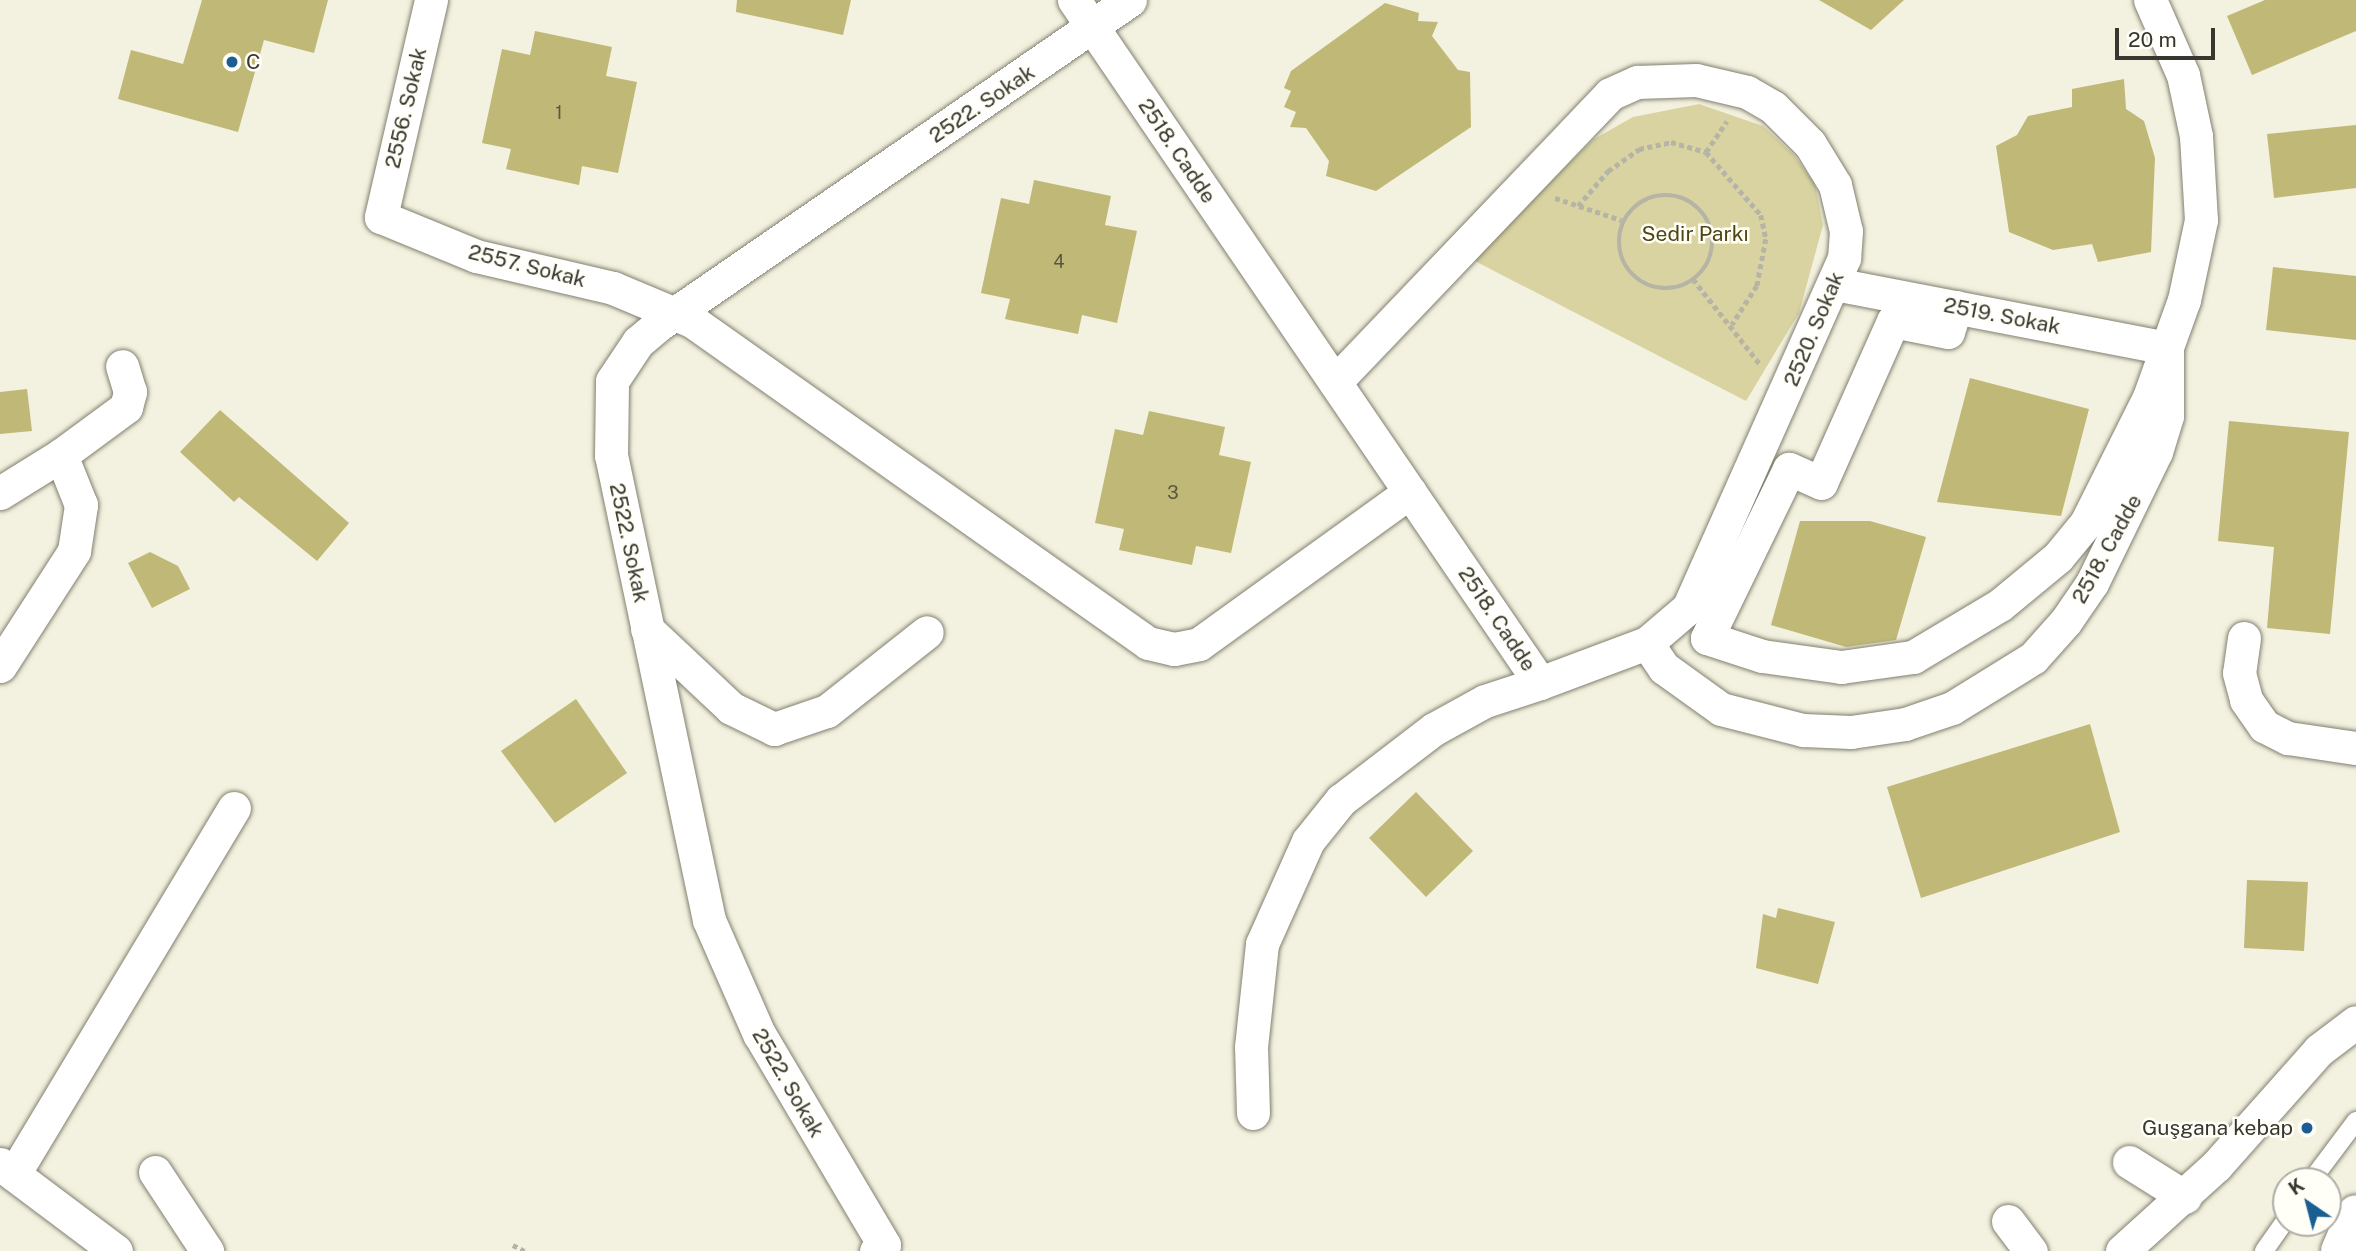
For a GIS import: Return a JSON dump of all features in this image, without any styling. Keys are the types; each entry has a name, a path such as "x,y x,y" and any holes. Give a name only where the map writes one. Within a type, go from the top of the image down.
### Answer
{"street":[{"name":"2556. Sokak","path":"381,216 431,0"},
{"name":"2518. Cadde","path":"1074,0 1540,682 1647,643 1664,668 1721,709 1803,730 1851,732 1905,724 1995,684 2032,658 2092,583 2160,440 2171,381 2167,348"},
{"path":"1094,28 1130,0"},
{"name":"2518. Cadde","path":"1956,307 1948,332 1893,321 1821,483 1789,469 1707,638 1762,656 1841,667 1913,657 1956,636 2030,581 2086,523 2128,448 2167,348 2196,258 2200,180 2183,75 2150,0"},
{"name":"2522. Sokak","path":"876,1251 884,1245 722,960 611,456 607,406 623,360 675,313 1094,28"},
{"name":"2520. Sokak","path":"1335,382 1586,113 1637,82 1696,80 1747,92 1796,127 1835,185 1846,231 1836,284 1688,608 1647,643"},
{"name":"2557. Sokak","path":"381,216 477,256 613,288 675,313 1159,647 1199,644 1410,492"},
{"name":"2519. Sokak","path":"1836,284 2167,348"},
{"path":"0,493 61,455 126,407 130,393 122,366"},
{"path":"0,666 74,551 81,505 61,455"},
{"path":"647,629 731,708 774,729 827,711 927,632"},
{"path":"2244,638 2239,673 2246,700 2264,726 2288,738 2356,748"},
{"path":"1253,1113 1251,1047 1262,944 1308,841 1340,800 1434,729 1485,701 1540,682"},
{"path":"116,1251 7,1169 234,808"},
{"path":"2122,1251 2185,1197 2319,1050 2356,1022"},
{"path":"2129,1162 2185,1197"},
{"path":"155,1172 207,1251"},
{"path":"2340,1251 2356,1214"},
{"path":"2008,1221 2031,1251"}],"lane":[{"path":"2322,1167 2356,1121"}],"path":[{"path":"1578,206 1608,171 1639,149 1671,142 1706,152 1755,206 1766,239 1757,286 1732,325"},
{"path":"1518,186 1621,220"},
{"path":"1650,194 1688,197 1713,226 1710,264 1693,279 1681,289 1643,287 1618,258 1621,220 1650,194"},
{"path":"1693,279 1732,325 1785,398"},
{"path":"513,1245 525,1251"}],"green space":[{"name":"Sedir Parkı","path":"1699,104 1763,126 1793,154 1815,184 1823,225 1799,313 1746,401 1471,259 1594,139 1633,117"}],"building":[{"name":"C","path":"202,0 328,0 314,53 264,40 238,132 118,99 131,50 183,64"},
{"path":"737,0 851,0 843,35 736,12"},
{"path":"1819,0 1904,0 1871,30"},
{"path":"2265,0 2356,0 2356,31 2252,75 2227,16"},
{"path":"1385,3 1419,13 1418,21 1438,22 1432,36 1458,70 1470,72 1471,127 1376,191 1326,176 1329,161 1306,128 1290,127 1296,112 1284,107 1291,91 1284,88 1291,71"},
{"path":"535,31 612,47 606,76 637,82 618,173 582,166 579,185 506,169 511,149 482,143 502,49 530,55"},
{"path":"2124,79 2126,109 2144,121 2155,158 2151,252 2098,262 2092,244 2053,250 2009,232 1996,146 2017,135 2028,116 2072,107 2072,89"},
{"path":"2356,125 2356,188 2274,198 2267,134"},
{"path":"1034,180 1111,196 1105,225 1137,231 1117,323 1082,315 1078,334 1005,319 1010,299 981,293 1001,198 1029,204"},
{"path":"2273,267 2356,276 2356,340 2266,330"},
{"path":"1970,378 2089,409 2061,516 1937,502"},
{"path":"27,389 32,431 0,434 0,392"},
{"path":"220,410 349,523 317,561 239,497 234,502 180,452"},
{"path":"1149,411 1225,427 1219,455 1251,462 1231,553 1196,546 1192,565 1119,550 1124,529 1095,523 1115,429 1143,435"},
{"path":"2229,421 2349,432 2330,634 2267,628 2274,547 2218,541"},
{"path":"1800,521 1870,521 1926,537 1896,640 1846,647 1771,625"},
{"path":"150,552 178,566 190,589 152,608 128,563"},
{"path":"576,699 627,773 555,823 501,751"},
{"path":"2090,724 2120,832 1921,898 1887,787"},
{"path":"1416,792 1473,851 1426,897 1369,838"},
{"path":"2247,880 2308,882 2304,951 2244,948"},
{"path":"1778,908 1835,922 1818,984 1756,968 1763,914 1776,918"}],"place":[{"name":"C","path":"232,62"},
{"name":"Guşgana kebap","path":"2307,1128"}]}
